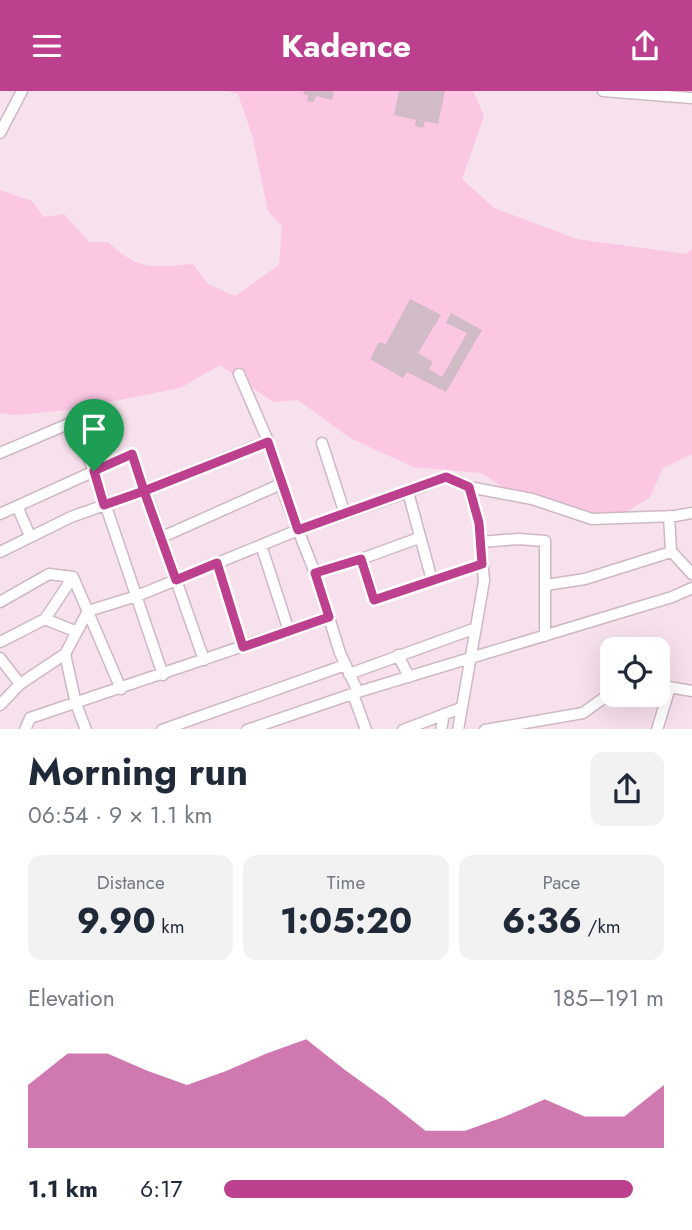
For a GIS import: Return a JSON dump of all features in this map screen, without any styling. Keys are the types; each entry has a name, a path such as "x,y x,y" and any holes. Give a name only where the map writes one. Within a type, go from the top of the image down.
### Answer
{"street":[{"path":"0,134 22,91"},
{"path":"603,91 692,98"},
{"path":"239,374 268,442 315,573 366,729"},
{"path":"0,453 73,422 94,471 163,675"},
{"path":"0,552 71,517 268,442"},
{"path":"322,443 345,515"},
{"path":"0,514 132,454 204,660"},
{"path":"0,705 20,684 65,654 88,611 137,596 298,530 446,477 469,487 532,499 586,518 692,513"},
{"path":"160,538 281,484"},
{"path":"458,729 484,581 479,523 469,487"},
{"path":"408,492 432,580"},
{"path":"17,506 30,536"},
{"path":"669,516 671,552 692,574"},
{"path":"315,573 419,538"},
{"path":"480,542 519,539 544,541 545,636"},
{"path":"261,545 289,631"},
{"path":"546,585 585,579 671,552"},
{"path":"361,559 374,600 482,564"},
{"path":"217,563 243,647"},
{"path":"0,603 49,574 73,577"},
{"path":"73,577 121,689"},
{"path":"0,642 45,619 73,577"},
{"path":"250,729 356,693 691,591"},
{"path":"24,729 30,718 329,617"},
{"path":"45,619 77,632"},
{"path":"165,729 476,628"},
{"path":"65,654 76,704 86,729"},
{"path":"398,655 409,677"},
{"path":"0,658 20,684"},
{"path":"670,687 692,691"},
{"path":"496,729 531,726 583,713 600,701"},
{"path":"657,729 664,707"},
{"path":"406,729 461,708"},
{"path":"441,729 444,714"}],"shaded area":[{"path":"228,91 473,91 484,116 462,179 494,208 577,239 686,254 692,248 692,454 663,468 650,497 627,512 584,514 555,508 541,496 512,493 481,473 413,467 350,438 298,400 273,402 220,365 180,388 69,410 15,415 0,413 0,190 32,201 44,217 64,214 89,242 108,242 138,263 157,266 193,264 208,284 235,296 279,265 282,226 268,211 252,135 238,94"}],"building":[{"path":"304,91 334,92 332,100 316,96 314,102 307,101 308,95 303,94"},
{"path":"399,91 445,91 438,124 425,121 423,128 415,126 416,120 394,115"},
{"path":"410,299 441,315 418,353 433,362 429,369 442,377 467,333 446,323 451,313 482,330 446,392 407,372 403,378 370,359 379,342 386,344"}],"route":[{"path":"94,471 104,505 144,491 176,580 217,563 243,647 329,617 315,573 361,559 374,600 482,564 479,523 469,487 446,477 298,530 268,442 144,491 132,454 94,471"}]}
